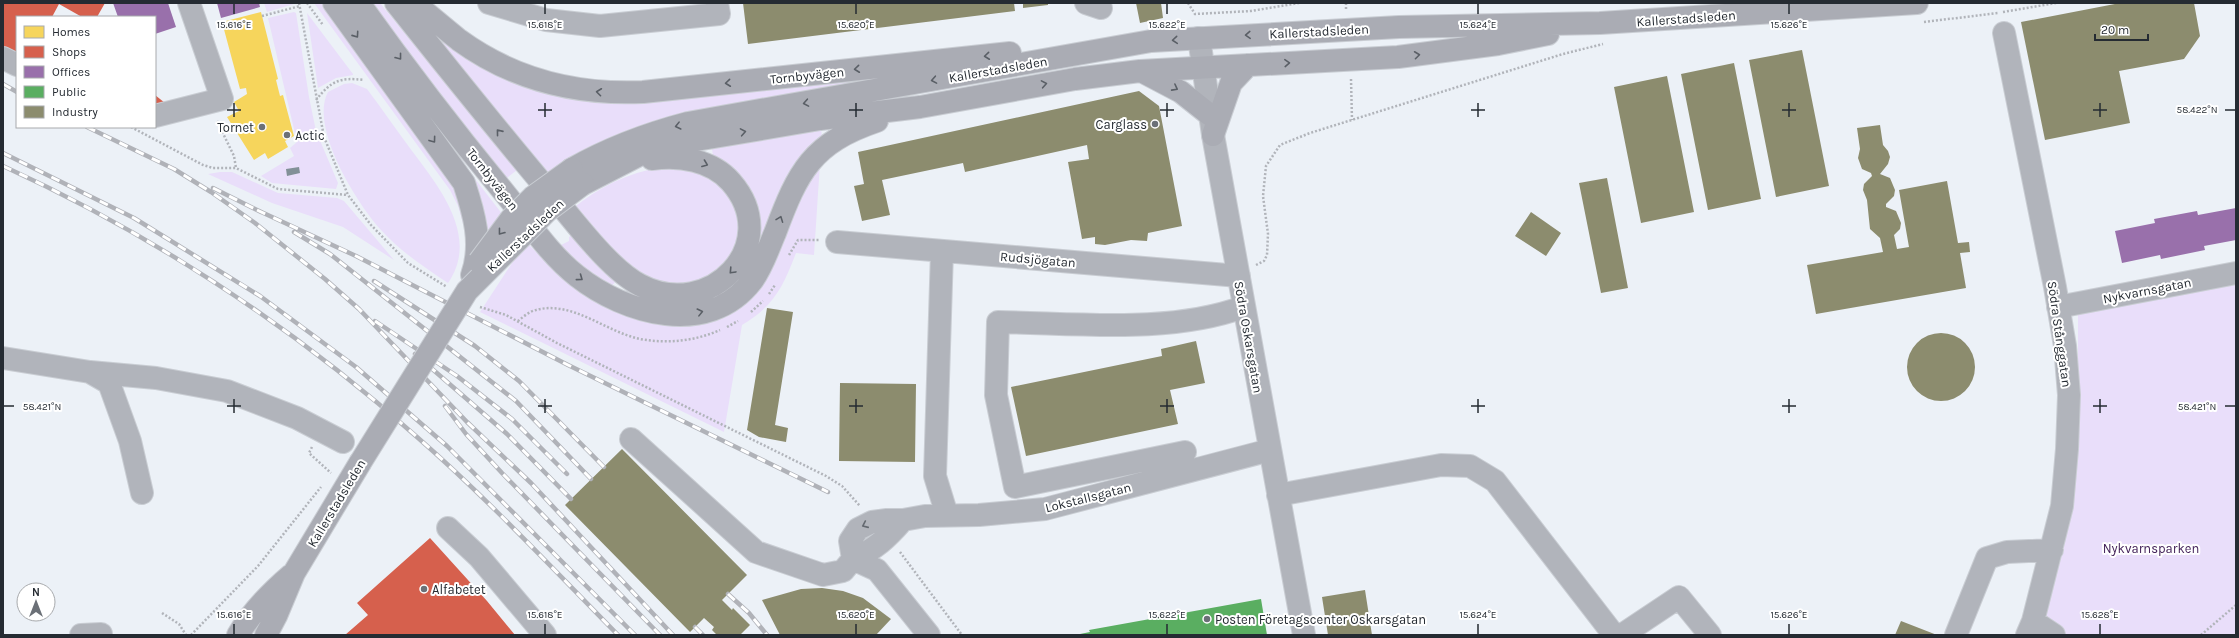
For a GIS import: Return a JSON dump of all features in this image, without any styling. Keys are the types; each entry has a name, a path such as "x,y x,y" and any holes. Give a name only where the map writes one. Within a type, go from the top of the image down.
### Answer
{"main road":[{"name":"Tornbyvägen","path":"334,3 464,182 475,222 478,243 475,267"},
{"name":"Tornbyvägen","path":"359,3 493,179 551,251 577,276 601,292 642,311 662,315 700,313 720,306 737,296 751,282 762,265 786,202 800,176 815,155 836,138 856,128 920,107"},
{"path":"396,3 524,162 582,230 624,275 640,285 659,292 678,294 698,292 714,286 739,263 749,232 748,215 745,201 727,177 714,168 697,161 678,158 656,159 627,164 612,169"},
{"name":"Tornbyvägen","path":"414,3 459,40 514,71 545,82 575,89 609,93 643,92 1064,47 1151,42"},
{"name":"Kallerstadsleden","path":"466,296 475,267 511,219 534,197 578,177 612,169 650,150 690,141 820,119 920,107 1075,79 1140,71 1398,57 1498,44 1603,33 1919,13"},
{"name":"Kallerstadsleden","path":"266,635 276,616 294,573 360,463 466,296 601,153 631,140 688,123 1151,42 1399,27 1603,33"},
{"path":"1140,71 1181,92 1211,125 1231,83 1248,65"},
{"name":"Kallerstadsleden","path":"238,635 249,617 270,593 294,573"}],"street":[{"path":"156,116 222,99 189,3"},
{"path":"489,3 546,20 600,26 718,14 717,3"},
{"name":"Södra Stånggatan","path":"2004,33 2065,346 2068,395 2068,418 2062,506 2052,550 2030,628"},
{"name":"Södra Oskarsgatan","path":"1199,38 1211,125 1243,307 1304,635"},
{"path":"3,58 16,64"},
{"name":"Rudsjögatan","path":"838,242 1238,272"},
{"path":"942,251 935,476 947,515"},
{"name":"Nykvarnsgatan","path":"2058,307 2236,273"},
{"path":"1186,452 1015,487 996,395 998,322 1160,324 1224,314 1243,307"},
{"path":"3,358 90,372 156,378 227,391 290,415 343,442"},
{"path":"90,372 109,383 130,441 142,493"},
{"path":"631,440 756,552 823,575 843,571 853,559 871,552 888,538 903,520"},
{"name":"Lokstallsgatan","path":"853,559 850,542 858,529 872,522 903,520 925,516 979,515 1045,509 1270,450"},
{"path":"1278,495 1441,465 1470,466 1495,481 1614,635"},
{"path":"448,528 479,557 545,635"},
{"path":"1956,635 1987,558 2007,552 2052,550"},
{"path":"853,559 877,570 918,631"},
{"path":"1622,635 1679,597 1710,635"},
{"path":"2030,628 2054,635"}],"path":[{"path":"307,3 326,29"},
{"path":"1188,3 1195,14 1251,11 1299,3"},
{"path":"1919,13 1968,18 2056,3"},
{"path":"262,16 300,5 316,101 324,137 348,195 371,225 408,263 466,296 518,321 557,344 826,476 842,486 872,522"},
{"path":"1238,272 1264,261 1267,255 1263,181 1266,166 1272,155 1280,146 1293,139 1563,54 1603,33"},
{"path":"359,73 369,86"},
{"path":"316,101 326,88 338,80 350,78 364,80"},
{"path":"1350,78 1352,120"},
{"path":"208,102 234,156 236,168"},
{"path":"133,128 203,165 212,168 236,168 278,189 348,195"},
{"path":"309,452 332,473"},
{"path":"327,479 335,468"},
{"path":"192,635 258,566 322,485"},
{"path":"888,538 962,635"},
{"path":"2201,635 2236,605"},
{"path":"162,614 179,624 186,635"}],"green space":[{"path":"264,3 294,3 294,4 267,12"},
{"path":"314,3 322,3 456,188 463,208 466,234 458,206 450,190"},
{"path":"369,3 380,3 517,170 504,180"},
{"path":"410,9 458,53 482,67 541,91 576,100 610,102 1012,57 549,175"},
{"path":"294,12 296,13 309,97 316,131 338,183 336,189 272,183 261,176 294,156 290,148 297,142 268,18"},
{"path":"307,13 353,75 336,78 318,88"},
{"path":"352,83 367,89 434,180 444,196 458,231 460,248 457,266 448,283 405,252 381,230 360,202 338,164 330,144 325,125 324,107 328,92 344,84"},
{"path":"427,117 503,215 486,233"},
{"path":"821,128 822,138 764,236 757,234 713,157 712,148"},
{"path":"820,163 814,255 796,253 782,286 770,303 762,311 742,325 724,432 480,312 514,260 528,244 575,286 601,303 628,316 657,324 686,326 715,319 744,303 807,179"},
{"path":"662,167 697,169 723,185 737,208 739,233 734,252 724,268 696,284 664,285 629,268 572,209 582,201 614,182 637,173"},
{"path":"232,172 278,193 337,198 344,201 394,260 343,227 272,203 208,174"},
{"path":"573,234 617,280 609,289 557,247 569,241 569,237"},
{"name":"Nykvarnsparken","path":"2236,283 2236,635 2040,635 2061,558 2071,512 2078,397 2078,311"}],"building: Homes":[{"path":"261,12 278,79 276,80 280,96 283,95 294,136 285,141 288,147 268,159 265,153 254,160 227,117 239,111 234,102 247,94 246,88 240,89 222,22"}],"building: Shops":[{"path":"3,3 105,3 98,16 80,16 59,4 53,16 16,16 16,58 3,52"},
{"path":"156,96 165,103 156,105"},
{"name":"Alfabetet","path":"430,538 487,601 515,635 345,635 368,615 357,603"}],"building: Offices":[{"path":"113,3 168,3 176,27 156,34 156,16 118,16"},
{"path":"217,3 259,3 260,7 221,18"},
{"path":"2236,208 2236,240 2204,246 2205,250 2161,259 2160,255 2122,263 2115,231 2155,223 2154,219 2197,211 2198,215"}],"building: Public":[{"name":"Posten Företagscenter Oskarsgatan","path":"1261,599 1267,635 1075,635 1090,632 1089,630"}],"building: Industry":[{"path":"743,3 1014,3 1015,11 748,44"},
{"path":"1023,3 1048,3 1048,5 1023,8"},
{"path":"1136,3 1161,3 1163,18 1140,23"},
{"path":"2120,3 2194,3 2200,36 2184,59 2119,71 2130,123 2045,140 2021,22"},
{"path":"1802,50 1829,186 1776,197 1749,60"},
{"path":"1734,63 1761,199 1708,210 1681,74"},
{"path":"1667,76 1694,212 1641,223 1614,87"},
{"path":"1139,91 1159,106 1182,226 1148,233 1147,241 1131,240 1105,245 1095,244 1095,237 1082,239 1068,162 1089,159 1087,145 965,172 963,163 882,180 890,215 862,221 854,186 864,184 858,152"},
{"path":"1880,125 1883,145 1888,151 1890,157 1888,164 1880,174 1890,178 1895,190 1894,196 1886,204 1886,207 1896,211 1901,223 1900,229 1894,235 1897,249 1909,247 1899,190 1947,181 1958,243 1969,242 1970,252 1960,253 1966,288 1816,314 1807,265 1883,252 1880,238 1870,229 1867,200 1863,190 1864,184 1872,176 1871,173 1862,169 1858,158 1860,149 1857,128"},
{"path":"1607,178 1628,288 1601,293 1579,183"},
{"path":"1531,212 1561,233 1546,256 1515,236"},
{"path":"767,308 793,312 775,425 788,428 786,442 759,437 747,430"},
{"path":"1941,333 1954,336 1965,343 1972,354 1975,367 1972,380 1965,391 1954,398 1941,401 1928,398 1917,391 1910,380 1907,367 1910,354 1917,343 1928,336"},
{"path":"1196,341 1205,383 1170,390 1178,424 1026,456 1011,387 1162,356 1161,349"},
{"path":"840,383 916,384 915,462 839,461"},
{"path":"622,449 747,575 722,600 732,610 733,608 750,625 740,635 717,635 712,630 714,627 704,618 690,632 565,505"},
{"path":"822,588 843,591 863,598 891,619 876,635 780,635 762,600 801,589"},
{"path":"1365,590 1372,635 1328,635 1322,597"},
{"path":"1901,621 1937,635 1895,635"}],"building: Other":[{"path":"299,167 300,173 287,176 286,169"}],"railway":[{"path":"3,84 16,91"},
{"path":"89,128 174,169 211,192 255,223 325,279 359,309 467,422 531,483 673,635"},
{"path":"3,153 134,218 260,296 356,367 447,446 635,635"},
{"path":"3,166 59,193 168,253 220,286 321,358 417,437 469,485 618,635"},
{"path":"213,188 261,212"},
{"path":"257,210 356,256 568,365 828,492"},
{"path":"294,232 330,254 516,401 591,479"},
{"path":"374,281 475,346 519,381 604,467"},
{"path":"375,321 457,376 512,419 567,474"},
{"path":"415,354 507,434 571,499"},
{"path":"445,406 466,434 502,473 660,635"},
{"path":"728,594 749,613 767,635"},
{"path":"695,627 703,635"}],"place":[{"name":"Carglass","path":"1155,124"},
{"name":"Tornet","path":"262,127"},
{"name":"Actic","path":"287,135"},
{"name":"Alfabetet","path":"424,589"},
{"name":"Posten Företagscenter Oskarsgatan","path":"1207,619"}]}
